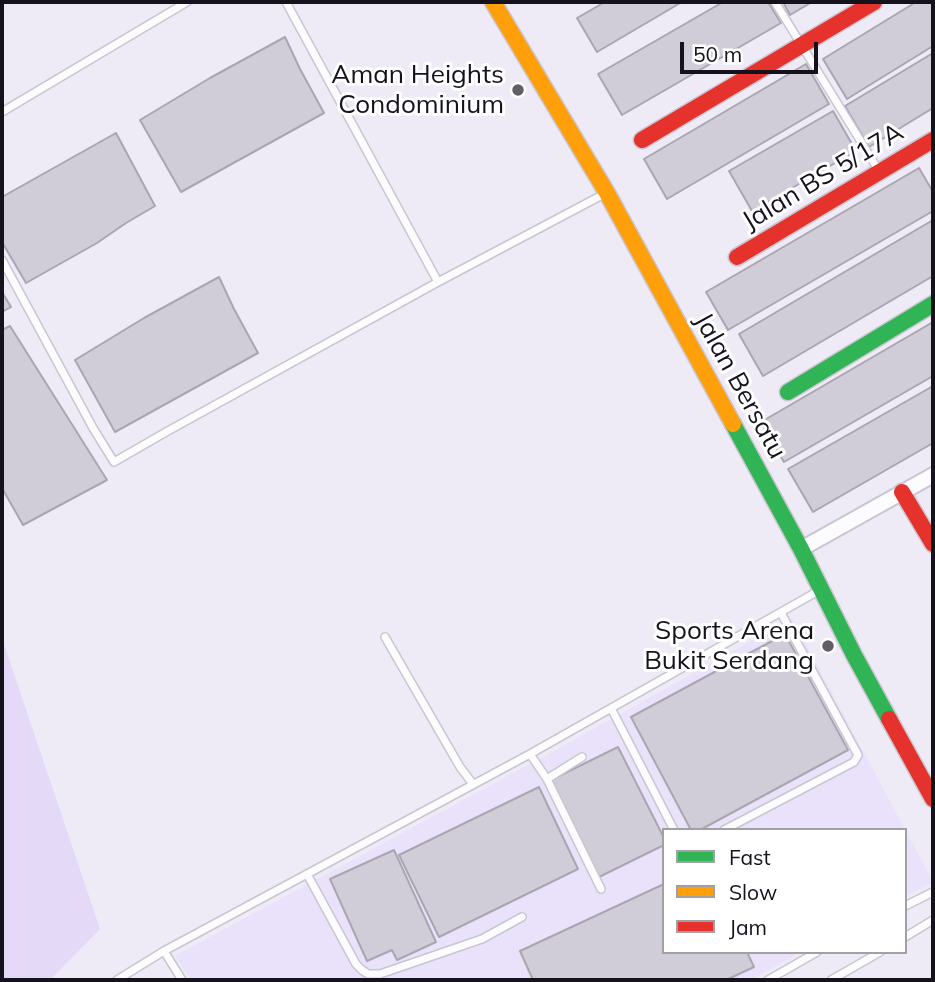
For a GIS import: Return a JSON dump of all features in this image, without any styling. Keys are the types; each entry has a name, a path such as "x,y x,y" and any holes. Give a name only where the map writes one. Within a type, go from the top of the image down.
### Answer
{"street":[{"name":"Jalan Bersatu","path":"493,2 607,192 933,799"},
{"path":"642,140 874,2"},
{"name":"Jalan BS 5/17A","path":"737,257 933,140"},
{"path":"788,392 933,304"},
{"path":"801,549 933,475"},
{"path":"902,492 933,544"}],"lane":[{"path":"2,112 187,2"},
{"path":"286,2 438,282"},
{"path":"775,2 879,172"},
{"path":"2,260 114,462 438,282 607,192"},
{"path":"117,980 164,951 530,754 821,590"},
{"path":"728,828 854,762 858,755 780,613"},
{"path":"385,637 460,767 473,784"},
{"path":"611,708 673,828"},
{"path":"530,754 547,779 601,889"},
{"path":"547,779 582,757"},
{"path":"307,874 356,964 368,974 380,974 482,939 522,917"},
{"path":"907,905 933,891"},
{"path":"907,936 933,920"},
{"path":"164,951 182,980"},
{"path":"768,980 814,954"},
{"path":"831,980 876,954"}],"shaded area":[{"path":"792,618 904,828 662,828 662,954 796,954 751,980 191,980 175,956 547,755"},
{"path":"2,638 100,929 50,980 2,980"},
{"path":"907,833 933,882 907,895"}],"building":[{"path":"605,2 682,2 597,52 577,18"},
{"path":"723,2 768,2 781,23 622,115 598,74"},
{"path":"783,2 812,2 790,15"},
{"path":"916,2 933,2 933,46 847,99 823,59"},
{"path":"285,37 324,113 181,192 140,120"},
{"path":"933,53 933,108 869,147 845,106"},
{"path":"806,64 829,104 667,199 644,159"},
{"path":"833,111 856,151 752,211 729,171"},
{"path":"116,133 155,206 26,283 2,242 2,197"},
{"path":"919,168 933,192 933,211 728,330 706,292"},
{"path":"933,220 933,276 763,376 739,334"},
{"path":"219,277 258,353 115,432 75,360"},
{"path":"2,292 11,307 2,312"},
{"path":"933,322 933,376 784,462 761,422"},
{"path":"10,326 107,480 23,525 2,488 2,330"},
{"path":"933,386 933,443 813,512 788,469"},
{"path":"785,634 848,750 704,828 690,828 631,717"},
{"path":"618,747 662,834 662,846 599,877 551,780"},
{"path":"539,787 578,869 439,937 399,855"},
{"path":"394,850 436,942 397,960 392,950 367,961 330,879"},
{"path":"662,885 662,954 748,954 754,967 726,980 533,980 520,951"}],"traffic: fast":[{"path":"788,392 933,304"},
{"path":"733,424 889,719"}],"traffic: slow":[{"path":"493,2 607,193 733,424"}],"traffic: jam":[{"path":"642,140 874,2"},
{"path":"737,257 933,140"},
{"path":"902,492 933,544"},
{"path":"889,719 933,799"}],"place":[{"name":"Aman Heights Condominium","path":"518,90"},
{"name":"Sports Arena Bukit Serdang","path":"828,646"}]}
